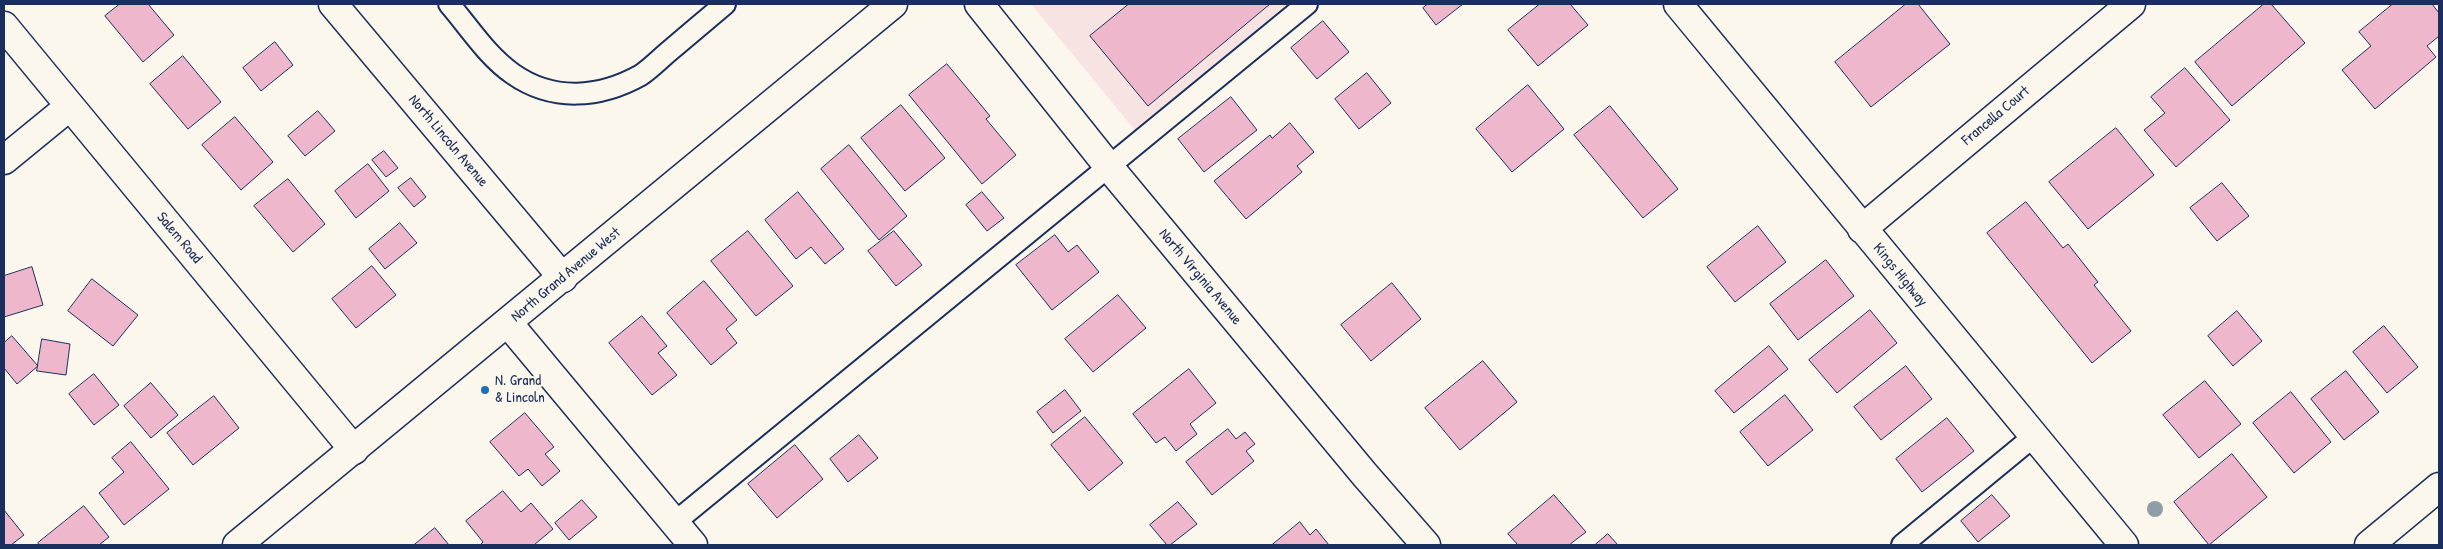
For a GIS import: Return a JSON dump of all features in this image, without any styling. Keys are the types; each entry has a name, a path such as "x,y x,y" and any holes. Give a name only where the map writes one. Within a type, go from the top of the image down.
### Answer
{"street":[{"name":"North Lincoln Avenue","path":"333,4 563,278"},
{"name":"North Grand Avenue West","path":"237,545 893,4"},
{"name":"North Virginia Avenue","path":"979,4 1109,167 1365,475 1426,545"},
{"name":"Kings Highway","path":"1678,4 2033,437 2124,545"},
{"name":"Francella Court","path":"1862,229 2131,4"},
{"name":"Salem Road","path":"4,26 354,450"},
{"path":"4,160 70,106"},
{"path":"508,323 693,545"},
{"path":"2369,545 2439,487"}],"lane":[{"path":"449,4 495,58 513,74 544,90 560,94 589,94 616,87 642,74 725,4"},
{"path":"674,523 1307,4"},
{"path":"1902,545 2033,437"}],"shaded area":[{"path":"1031,4 1294,4 1138,134"}],"building":[{"path":"120,4 148,4 174,35 143,62 105,16"},
{"path":"1129,4 1270,4 1148,106 1090,36"},
{"path":"1428,4 1463,4 1436,25 1423,8"},
{"path":"1540,4 1570,4 1588,25 1538,66 1508,30"},
{"path":"1906,4 1918,4 1950,44 1871,107 1835,62"},
{"path":"2264,4 2271,4 2305,43 2232,106 2195,62"},
{"path":"2393,4 2432,4 2439,13 2439,36 2427,46 2436,57 2375,109 2342,70 2371,46 2359,32"},
{"path":"1323,21 1349,52 1317,79 1291,48"},
{"path":"275,42 293,65 261,91 243,68"},
{"path":"183,56 221,102 188,129 150,84"},
{"path":"947,64 990,116 986,119 1016,155 982,184 909,95"},
{"path":"2185,68 2230,120 2176,167 2144,130 2165,113 2151,97"},
{"path":"1367,73 1391,103 1359,129 1335,99"},
{"path":"1528,85 1564,129 1512,172 1476,129"},
{"path":"1231,97 1257,130 1204,172 1178,139"},
{"path":"901,105 945,158 905,191 861,138"},
{"path":"1610,106 1678,189 1643,218 1574,135"},
{"path":"318,111 335,131 305,156 288,136"},
{"path":"235,117 273,162 241,190 202,145"},
{"path":"1290,123 1314,152 1297,166 1302,172 1246,219 1214,181 1270,135 1272,138"},
{"path":"2116,128 2154,175 2088,229 2049,182"},
{"path":"849,145 907,216 879,240 821,169"},
{"path":"384,151 398,168 386,177 372,160"},
{"path":"368,164 389,191 356,218 335,191"},
{"path":"411,178 426,197 414,207 398,188"},
{"path":"288,179 325,224 293,252 254,206"},
{"path":"2222,183 2249,216 2217,241 2190,208"},
{"path":"798,192 844,249 825,264 811,247 796,259 765,220"},
{"path":"982,192 1004,218 987,231 966,205"},
{"path":"2026,202 2063,248 2068,244 2098,282 2094,285 2131,331 2092,363 1987,233"},
{"path":"400,223 417,243 385,269 369,249"},
{"path":"1758,226 1786,262 1735,302 1707,267"},
{"path":"748,231 793,286 756,316 711,261"},
{"path":"894,231 922,265 896,286 868,251"},
{"path":"1055,235 1068,252 1077,245 1099,272 1052,310 1016,265"},
{"path":"1826,260 1854,296 1798,340 1770,304"},
{"path":"372,266 396,295 356,328 332,299"},
{"path":"32,267 43,305 4,317 4,276"},
{"path":"92,279 138,315 113,346 68,311"},
{"path":"704,281 737,320 726,329 737,343 711,365 667,313"},
{"path":"1392,283 1421,319 1371,361 1341,325"},
{"path":"1118,295 1146,328 1093,372 1065,339"},
{"path":"1870,310 1897,343 1837,393 1809,360"},
{"path":"2237,311 2262,341 2233,366 2208,336"},
{"path":"642,316 667,346 658,353 677,375 652,395 609,343"},
{"path":"2384,326 2418,367 2387,393 2353,352"},
{"path":"12,336 38,366 17,384 4,368 4,343"},
{"path":"42,339 70,344 66,375 37,371"},
{"path":"1769,346 1788,369 1734,413 1715,391"},
{"path":"1483,361 1517,402 1460,450 1425,408"},
{"path":"1906,366 1932,399 1881,440 1854,407"},
{"path":"1189,369 1216,403 1190,424 1197,434 1176,451 1165,437 1156,443 1133,414"},
{"path":"2346,371 2379,412 2344,440 2311,399"},
{"path":"94,374 119,405 94,425 69,394"},
{"path":"2205,381 2241,424 2199,458 2163,415"},
{"path":"151,383 178,415 151,438 124,406"},
{"path":"1065,390 1081,411 1053,433 1037,412"},
{"path":"2291,392 2331,442 2294,473 2253,423"},
{"path":"1785,395 1813,430 1768,466 1740,432"},
{"path":"214,396 239,428 193,465 167,433"},
{"path":"525,413 554,447 545,454 560,471 542,486 528,469 519,476 490,442"},
{"path":"1085,417 1123,463 1089,491 1051,445"},
{"path":"1947,418 1974,451 1922,492 1896,459"},
{"path":"1228,429 1236,439 1245,432 1255,444 1246,451 1254,461 1212,495 1186,462"},
{"path":"859,435 878,458 848,482 830,459"},
{"path":"131,442 169,489 124,525 99,493 124,472 112,458"},
{"path":"795,445 823,479 777,518 748,484"},
{"path":"2232,454 2267,497 2209,545 2174,502"},
{"path":"503,491 521,512 531,503 553,529 534,545 480,545 483,542 466,521"},
{"path":"1554,495 1586,532 1569,545 1518,545 1508,534"},
{"path":"1992,495 2010,516 1978,542 1961,521"},
{"path":"582,500 597,517 569,540 555,523"},
{"path":"1178,502 1197,524 1170,545 1167,545 1150,525"},
{"path":"84,506 109,537 99,545 39,545 38,543"},
{"path":"4,510 24,535 11,545 4,545"},
{"path":"1300,522 1310,535 1316,529 1329,545 1272,545"},
{"path":"435,528 449,545 414,545"},
{"path":"1608,534 1618,545 1595,545"}],"place":[{"name":"N. Grand & Lincoln","path":"485,390"}]}
